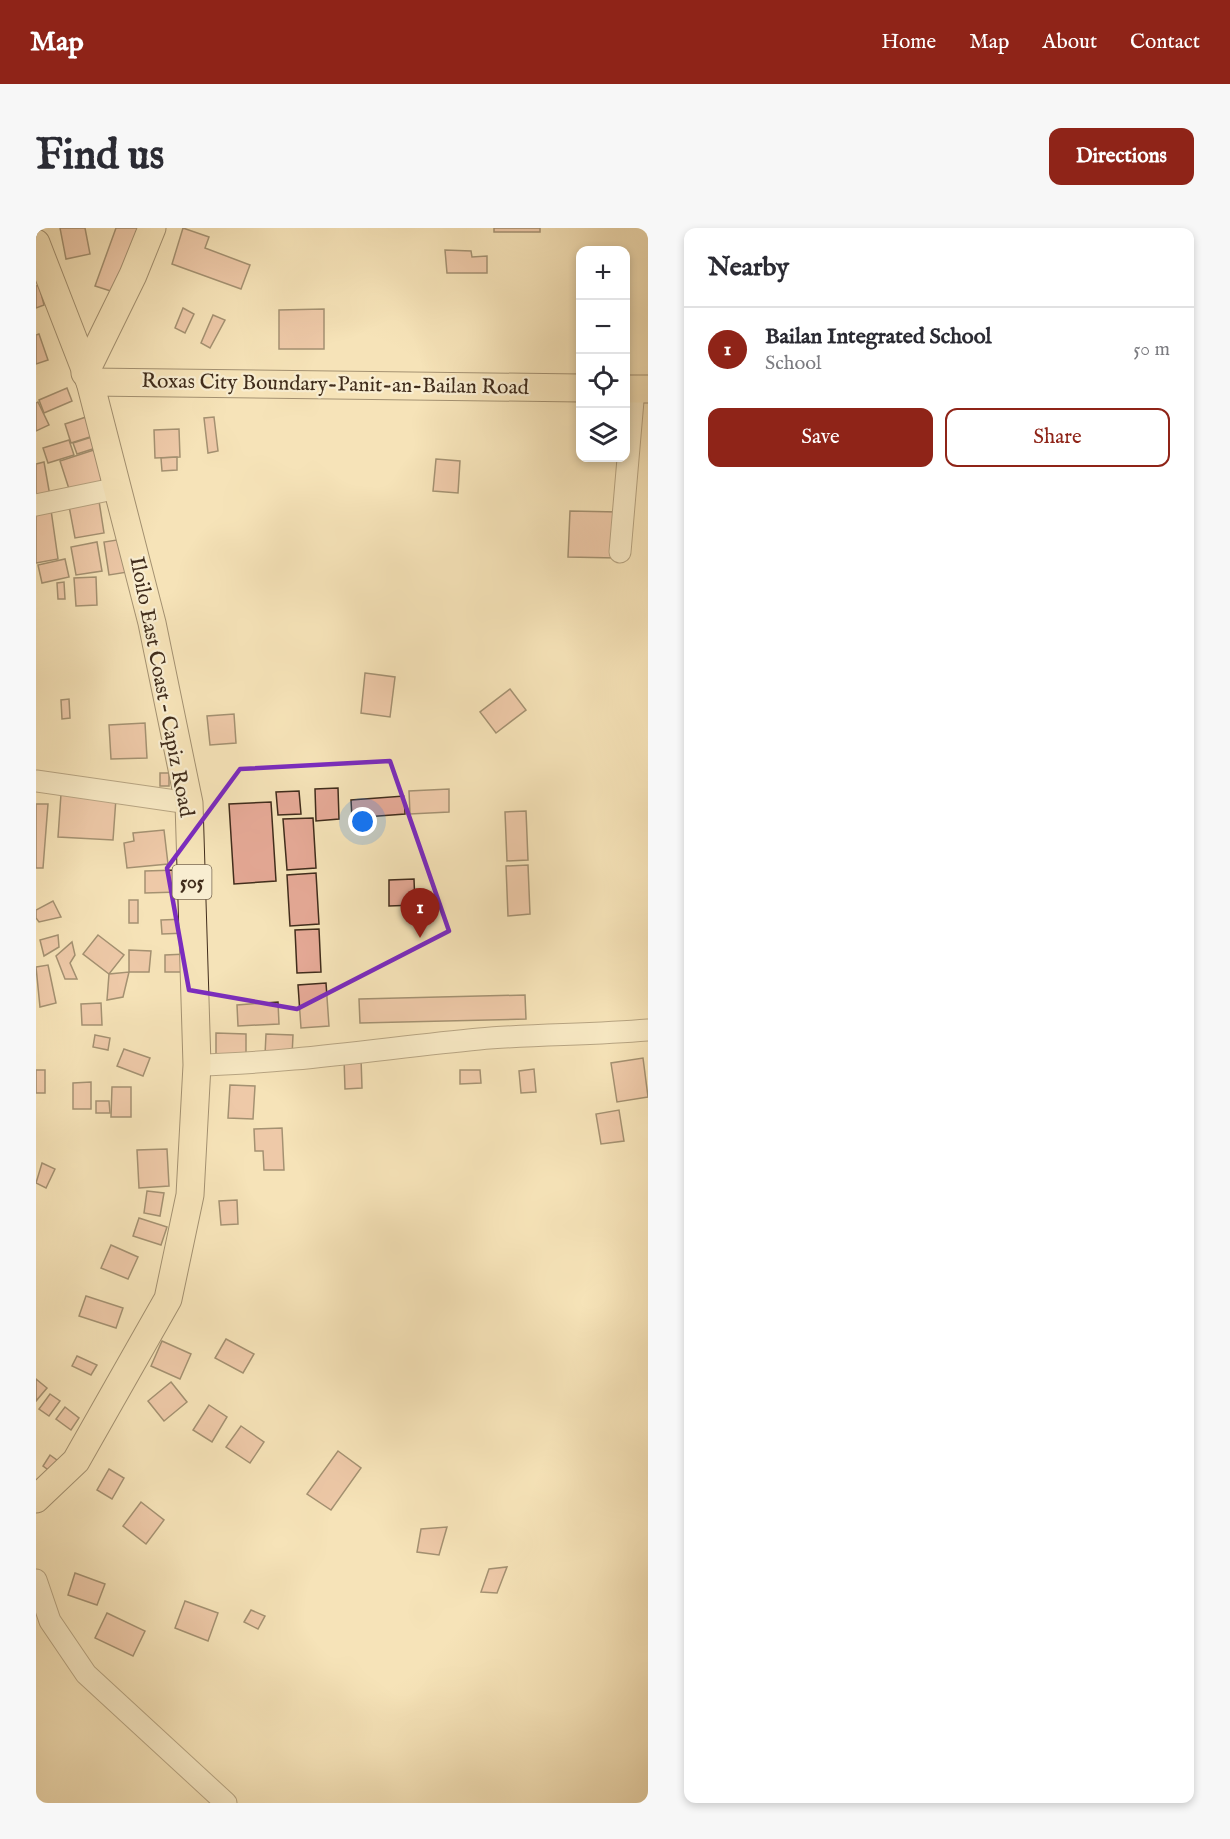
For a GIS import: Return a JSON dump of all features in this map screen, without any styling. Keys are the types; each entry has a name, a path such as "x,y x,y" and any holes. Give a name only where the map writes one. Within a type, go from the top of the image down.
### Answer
{"main road":[{"path":"87,378 152,228"},
{"name":"Iloilo East Coast – Capiz Road","path":"36,243 87,378 118,488 152,624 189,802 197,1065 190,1195 168,1299 76,1461 36,1499"},
{"name":"Roxas City Boundary-Panit-an-Bailan Road","path":"87,378 576,388"}],"street":[{"path":"620,552 636,389"},
{"path":"36,505 118,488"},
{"path":"36,781 189,802"},
{"path":"197,1065 264,1064 326,1054 529,1034 596,1035 648,1030"},
{"path":"36,1580 50,1621 87,1674 226,1803"}],"highlighted area":[{"path":"390,761 449,931 297,1009 189,990 167,868 240,769"}],"building":[{"path":"60,228 85,228 90,254 66,259"},
{"path":"116,228 140,228 117,293 95,286"},
{"path":"183,228 209,237 205,248 250,265 241,289 172,264"},
{"path":"494,228 540,228 540,232 494,232"},
{"path":"445,250 471,251 472,257 487,256 487,273 447,273"},
{"path":"39,285 44,305 36,308 36,286"},
{"path":"183,308 194,314 185,333 175,328"},
{"path":"324,309 324,349 279,349 279,310"},
{"path":"213,315 225,320 210,348 201,343"},
{"path":"39,334 48,360 36,364 36,335"},
{"path":"67,388 72,401 44,413 39,400"},
{"path":"38,402 49,425 36,431 36,403"},
{"path":"86,417 93,436 71,443 65,424"},
{"path":"214,417 218,451 208,453 204,418"},
{"path":"179,429 180,457 155,458 154,430"},
{"path":"98,435 102,446 77,454 73,443"},
{"path":"69,440 74,455 48,463 43,448"},
{"path":"103,447 113,478 70,492 60,461"},
{"path":"177,457 177,470 162,471 161,458"},
{"path":"436,459 460,461 458,493 433,491"},
{"path":"44,462 50,496 36,499 36,464"},
{"path":"99,501 104,533 75,538 69,506"},
{"path":"51,510 58,559 36,563 36,512"},
{"path":"570,511 618,512 617,558 568,557"},
{"path":"123,539 128,572 109,575 104,542"},
{"path":"97,542 102,571 76,575 71,547"},
{"path":"65,559 69,577 42,583 38,565"},
{"path":"96,577 97,605 76,606 74,578"},
{"path":"64,582 65,599 58,599 57,583"},
{"path":"365,673 395,677 390,717 361,713"},
{"path":"510,689 526,710 496,733 480,712"},
{"path":"69,699 70,718 62,719 61,700"},
{"path":"234,714 236,743 210,745 207,716"},
{"path":"145,723 147,758 111,759 109,725"},
{"path":"160,773 169,773 169,786 160,786"},
{"path":"338,788 339,819 316,821 315,789"},
{"path":"449,789 449,812 410,814 409,791"},
{"path":"299,791 301,814 278,815 276,792"},
{"path":"61,794 116,798 113,840 58,837"},
{"path":"404,796 405,814 352,818 351,800"},
{"path":"271,802 276,881 234,884 229,804"},
{"path":"36,804 48,804 43,868 36,868"},
{"path":"526,811 528,860 507,861 505,812"},
{"path":"313,818 316,868 287,870 283,819"},
{"path":"164,830 168,864 127,868 124,843 134,841 133,833"},
{"path":"528,865 530,914 508,916 506,866"},
{"path":"177,870 178,892 145,893 145,871"},
{"path":"316,873 319,924 290,926 287,875"},
{"path":"414,879 415,905 389,906 389,880"},
{"path":"129,900 138,900 138,923 129,923"},
{"path":"53,901 61,917 39,922 36,918 36,910"},
{"path":"187,919 187,933 162,934 161,920"},
{"path":"319,929 321,972 297,973 295,930"},
{"path":"58,935 59,947 44,956 40,940"},
{"path":"98,935 124,955 109,974 83,954"},
{"path":"72,942 75,955 70,963 77,979 65,979 56,956"},
{"path":"129,950 151,951 149,972 129,972"},
{"path":"187,954 188,972 165,972 165,955"},
{"path":"48,965 56,1003 40,1007 36,967"},
{"path":"129,972 123,997 107,1000 109,974"},
{"path":"326,983 329,1026 301,1028 298,985"},
{"path":"525,995 526,1019 360,1023 359,999"},
{"path":"278,1002 279,1024 238,1026 237,1005"},
{"path":"101,1003 102,1025 82,1025 81,1004"},
{"path":"216,1033 246,1034 246,1057 216,1058"},
{"path":"266,1034 293,1035 292,1056 265,1055"},
{"path":"95,1035 110,1038 108,1050 93,1047"},
{"path":"124,1049 150,1058 143,1076 117,1066"},
{"path":"344,1058 361,1058 362,1088 345,1089"},
{"path":"643,1058 648,1097 617,1102 611,1063"},
{"path":"534,1069 536,1092 521,1093 519,1071"},
{"path":"36,1070 45,1070 45,1093 36,1093"},
{"path":"460,1070 480,1070 481,1083 460,1084"},
{"path":"91,1082 91,1109 73,1109 73,1083"},
{"path":"230,1085 255,1086 253,1119 228,1118"},
{"path":"112,1087 131,1087 131,1117 111,1117"},
{"path":"96,1101 109,1101 110,1113 96,1113"},
{"path":"619,1110 624,1141 601,1144 596,1114"},
{"path":"282,1128 284,1170 264,1170 263,1151 255,1151 254,1129"},
{"path":"167,1149 169,1186 139,1188 137,1150"},
{"path":"42,1163 55,1169 46,1188 36,1183"},
{"path":"147,1191 164,1193 160,1216 144,1213"},
{"path":"237,1200 238,1224 221,1225 219,1201"},
{"path":"139,1218 167,1227 161,1245 133,1236"},
{"path":"111,1245 138,1257 128,1279 101,1268"},
{"path":"86,1296 123,1308 116,1328 79,1316"},
{"path":"226,1339 254,1354 243,1373 215,1358"},
{"path":"162,1341 191,1354 180,1379 151,1366"},
{"path":"77,1356 97,1365 91,1375 72,1366"},
{"path":"36,1379 47,1388 36,1401"},
{"path":"171,1382 187,1402 164,1421 148,1401"},
{"path":"50,1394 60,1401 49,1416 39,1409"},
{"path":"209,1405 227,1417 212,1442 193,1430"},
{"path":"65,1407 79,1418 71,1430 56,1419"},
{"path":"241,1426 264,1442 250,1463 226,1447"},
{"path":"338,1451 361,1468 331,1510 307,1494"},
{"path":"50,1455 61,1463 54,1474 43,1466"},
{"path":"109,1469 124,1478 112,1499 97,1490"},
{"path":"141,1502 164,1520 146,1544 123,1526"},
{"path":"447,1527 439,1555 417,1552 421,1529"},
{"path":"507,1567 497,1593 481,1592 489,1569"},
{"path":"75,1573 105,1584 97,1605 68,1595"},
{"path":"185,1601 218,1613 208,1641 175,1628"},
{"path":"251,1610 265,1616 258,1629 244,1622"},
{"path":"107,1613 145,1631 133,1656 95,1638"}],"place":[{"name":"Bailan Integrated School","path":"420,938"}]}
